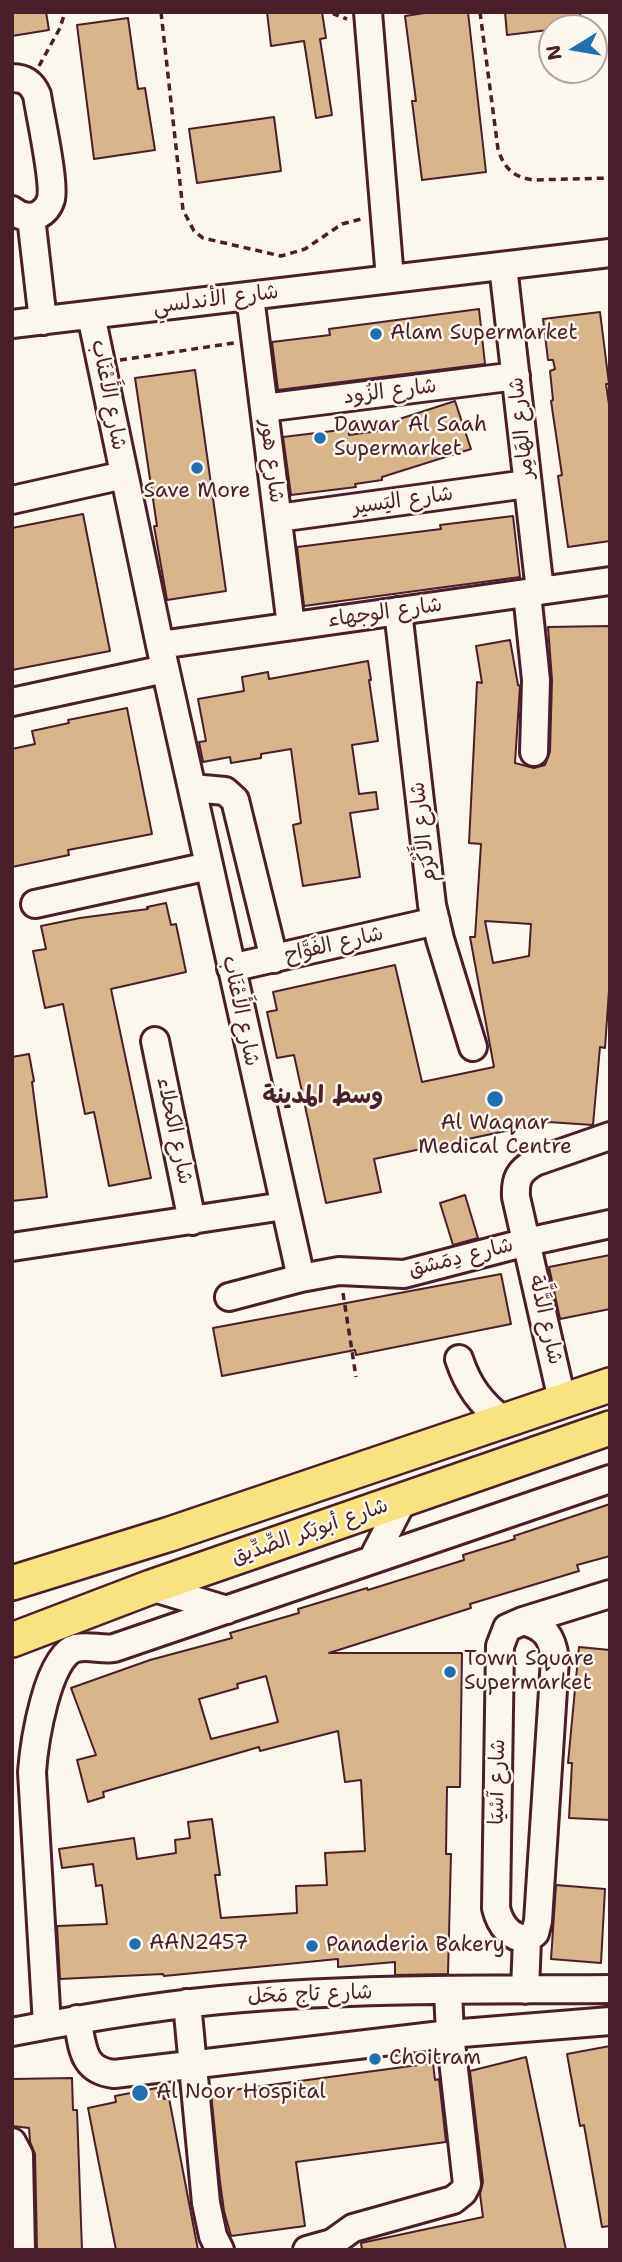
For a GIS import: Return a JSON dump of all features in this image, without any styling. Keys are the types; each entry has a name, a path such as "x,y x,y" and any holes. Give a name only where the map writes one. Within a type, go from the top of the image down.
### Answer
{"main road":[{"name":"شارع أبوبَكر الصِّدِّيق","path":"12,1583 170,1534 610,1385"},
{"name":"شارع أبوبَكر الصِّدِّيق","path":"19,1641 151,1587 610,1428"},
{"path":"12,1607 118,1571 156,1549 170,1534"}],"street":[{"path":"368,12 390,279"},
{"path":"21,81 37,95 52,189 48,206 43,212 22,214 43,321"},
{"name":"شارع الأندلسي","path":"12,324 610,253"},
{"name":"شارع الهَامِر","path":"503,265 527,484 536,680 534,752"},
{"name":"شارع هور","path":"250,296 291,626"},
{"name":"شارع الأَعْنَاب","path":"92,315 163,657 301,1278"},
{"name":"شارع الزُود","path":"264,408 516,376"},
{"name":"شارع الأَعْنَاب","path":"12,500 124,475"},
{"name":"شارع اليَسير","path":"278,518 527,484"},
{"name":"شارع الوجهاء","path":"163,657 291,626 610,581"},
{"name":"شارع الأَكْرَم","path":"398,611 431,896 473,1047"},
{"path":"12,702 163,657"},
{"path":"192,788 225,791 235,800 274,958"},
{"path":"35,904 209,866"},
{"name":"شارع الفَوَّاح","path":"231,968 436,921"},
{"name":"شارع الكحلاء","path":"155,1041 192,1221"},
{"name":"شارع الدَّلَّة","path":"562,1400 516,1197 516,1180 519,1174 535,1162 610,1136"},
{"path":"12,1247 284,1206"},
{"name":"شارع دِمَشق","path":"229,1297 339,1271 404,1274 610,1224"},
{"path":"459,1359 475,1394 488,1409 504,1421"},
{"path":"47,2025 32,1772 34,1744 56,1667 68,1651 76,1648 114,1648 610,1479"},
{"path":"372,1560 403,1500"},
{"path":"151,1587 228,1610"},
{"name":"شارع آسْيَا","path":"527,1940 509,1932 498,1918 496,1908 500,1646 506,1628 610,1594"},
{"path":"523,1621 545,1630 551,1638 555,1659 538,1921 535,1933 527,1940 538,1990 537,2027"},
{"name":"شارع تاج مَحَل","path":"12,2032 77,2019 187,2003 295,1994 610,1989"},
{"path":"307,2250 333,2246 353,2228 453,2200 463,2192 467,2184 450,2034 448,1991"},
{"path":"187,2003 206,2203 213,2236 220,2250"},
{"path":"77,2019 89,2064 96,2070 114,2074 450,2034 610,2021"},
{"path":"12,2142 19,2155 20,2250"}],"path":[{"path":"21,81 60,28 65,12"},
{"path":"160,12 183,210 194,230 203,238 214,242 281,256 305,249 351,220 384,217"},
{"path":"481,12 498,149 509,171 520,178 533,180 610,178"},
{"path":"101,363 244,342"},
{"path":"339,1271 356,1377"}],"building":[{"path":"12,12 46,12 49,30 12,36"},
{"path":"267,12 322,12 326,38 320,39 332,115 316,118 304,41 271,46"},
{"path":"431,12 468,12 486,172 422,180 412,101 416,101 405,16"},
{"path":"505,12 580,12 538,14 538,31 507,35"},
{"path":"128,18 138,89 145,88 155,150 94,159 77,25"},
{"path":"274,117 281,171 197,183 189,129"},
{"path":"479,309 485,364 278,390 272,342 330,335 329,329"},
{"path":"600,312 609,384 606,384 610,411 610,541 568,547 558,476 562,475 551,401 550,371 555,369 553,360 548,360 543,319"},
{"path":"195,370 226,591 167,600 154,526 157,526 135,378"},
{"path":"455,401 471,449 382,477 382,480 355,484 356,487 291,495 283,437 349,429 349,435 386,430 384,424"},
{"path":"83,514 110,651 12,670 12,528"},
{"path":"513,516 520,577 304,606 297,547 441,529 440,525"},
{"path":"610,626 610,976 605,1048 600,1047 593,1125 548,1122 374,1159 381,1192 326,1203 294,1055 277,1058 267,1012 277,1010 273,992 395,965 422,1082 494,1067 470,937 475,937 481,844 469,843 477,682 482,683 476,646 510,640 520,686 515,763 534,768 545,765 550,752 552,680 548,627","holes":["485,921 531,924 529,956 493,963"]},
{"path":"368,661 378,741 352,745 359,794 376,792 378,809 350,813 360,877 303,886 293,825 301,823 291,749 231,763 230,757 203,762 199,742 206,741 198,699 244,691 242,677 268,672 269,679"},
{"path":"127,708 152,834 68,850 69,855 12,867 12,749 35,744 32,731 69,723 68,720"},
{"path":"166,903 171,925 176,924 186,972 111,989 151,1178 109,1186 94,1112 85,1114 63,1004 45,1008 33,951 46,949 41,926 148,909 147,907"},
{"path":"29,1054 47,1197 12,1201 12,1057"},
{"path":"465,1195 478,1238 453,1245 440,1203"},
{"path":"610,1255 610,1309 560,1319 549,1267"},
{"path":"501,1274 511,1324 356,1355 355,1350 222,1376 213,1328"},
{"path":"610,1504 610,1556 577,1565 579,1571 470,1604 471,1608 329,1653 462,1653 460,1787 447,1787 446,1854 451,1854 448,1974 395,1975 395,1962 338,1967 338,1959 164,1976 60,1979 57,1926 107,1924 102,1885 96,1886 93,1864 62,1868 59,1849 134,1838 137,1859 176,1853 175,1840 190,1838 188,1822 212,1819 220,1875 215,1875 221,1918 297,1913 296,1886 327,1885 325,1853 365,1851 361,1780 345,1782 338,1731 260,1751 259,1747 103,1792 104,1797 88,1802 77,1760 96,1755 71,1688 150,1660 232,1638 230,1633 299,1613 298,1609 464,1560 463,1555 515,1539 514,1536","holes":["266,1676 278,1722 211,1739 199,1699 238,1688 237,1684"]},
{"path":"579,1647 610,1650 610,1820 569,1818 572,1763 568,1763"},
{"path":"556,1885 605,1889 601,1963 551,1959"},
{"path":"610,2046 610,2226 602,2227 584,2125 580,2126 567,2054"},
{"path":"526,2057 566,2250 362,2250 361,2243 483,2217 480,2194 483,2182 470,2071"},
{"path":"433,2063 435,2080 439,2079 446,2142 296,2162 305,2226 231,2236 224,2211 211,2093"},
{"path":"72,2078 73,2110 77,2110 82,2250 37,2250 35,2154 30,2142 29,2128 12,2126 12,2079"},
{"path":"162,2087 164,2099 169,2098 198,2250 116,2250 88,2108 116,2102 115,2096"}],"place":[{"name":"Alam Supermarket","path":"376,334"},
{"name":"Dawar Al Saah Supermarket","path":"320,438"},
{"name":"Save More","path":"197,468"},
{"name":"Al Waqnar Medical Centre","path":"495,1099"},
{"name":"Town Square Supermarket","path":"450,1672"},
{"name":"AAN2457","path":"135,1944"},
{"name":"Panaderia Bakery","path":"312,1946"},
{"name":"Choitram","path":"375,2059"},
{"name":"Al Noor Hospital","path":"140,2093"}],"district":[{"name":"وسط المدينة","path":"323,1097"}]}
